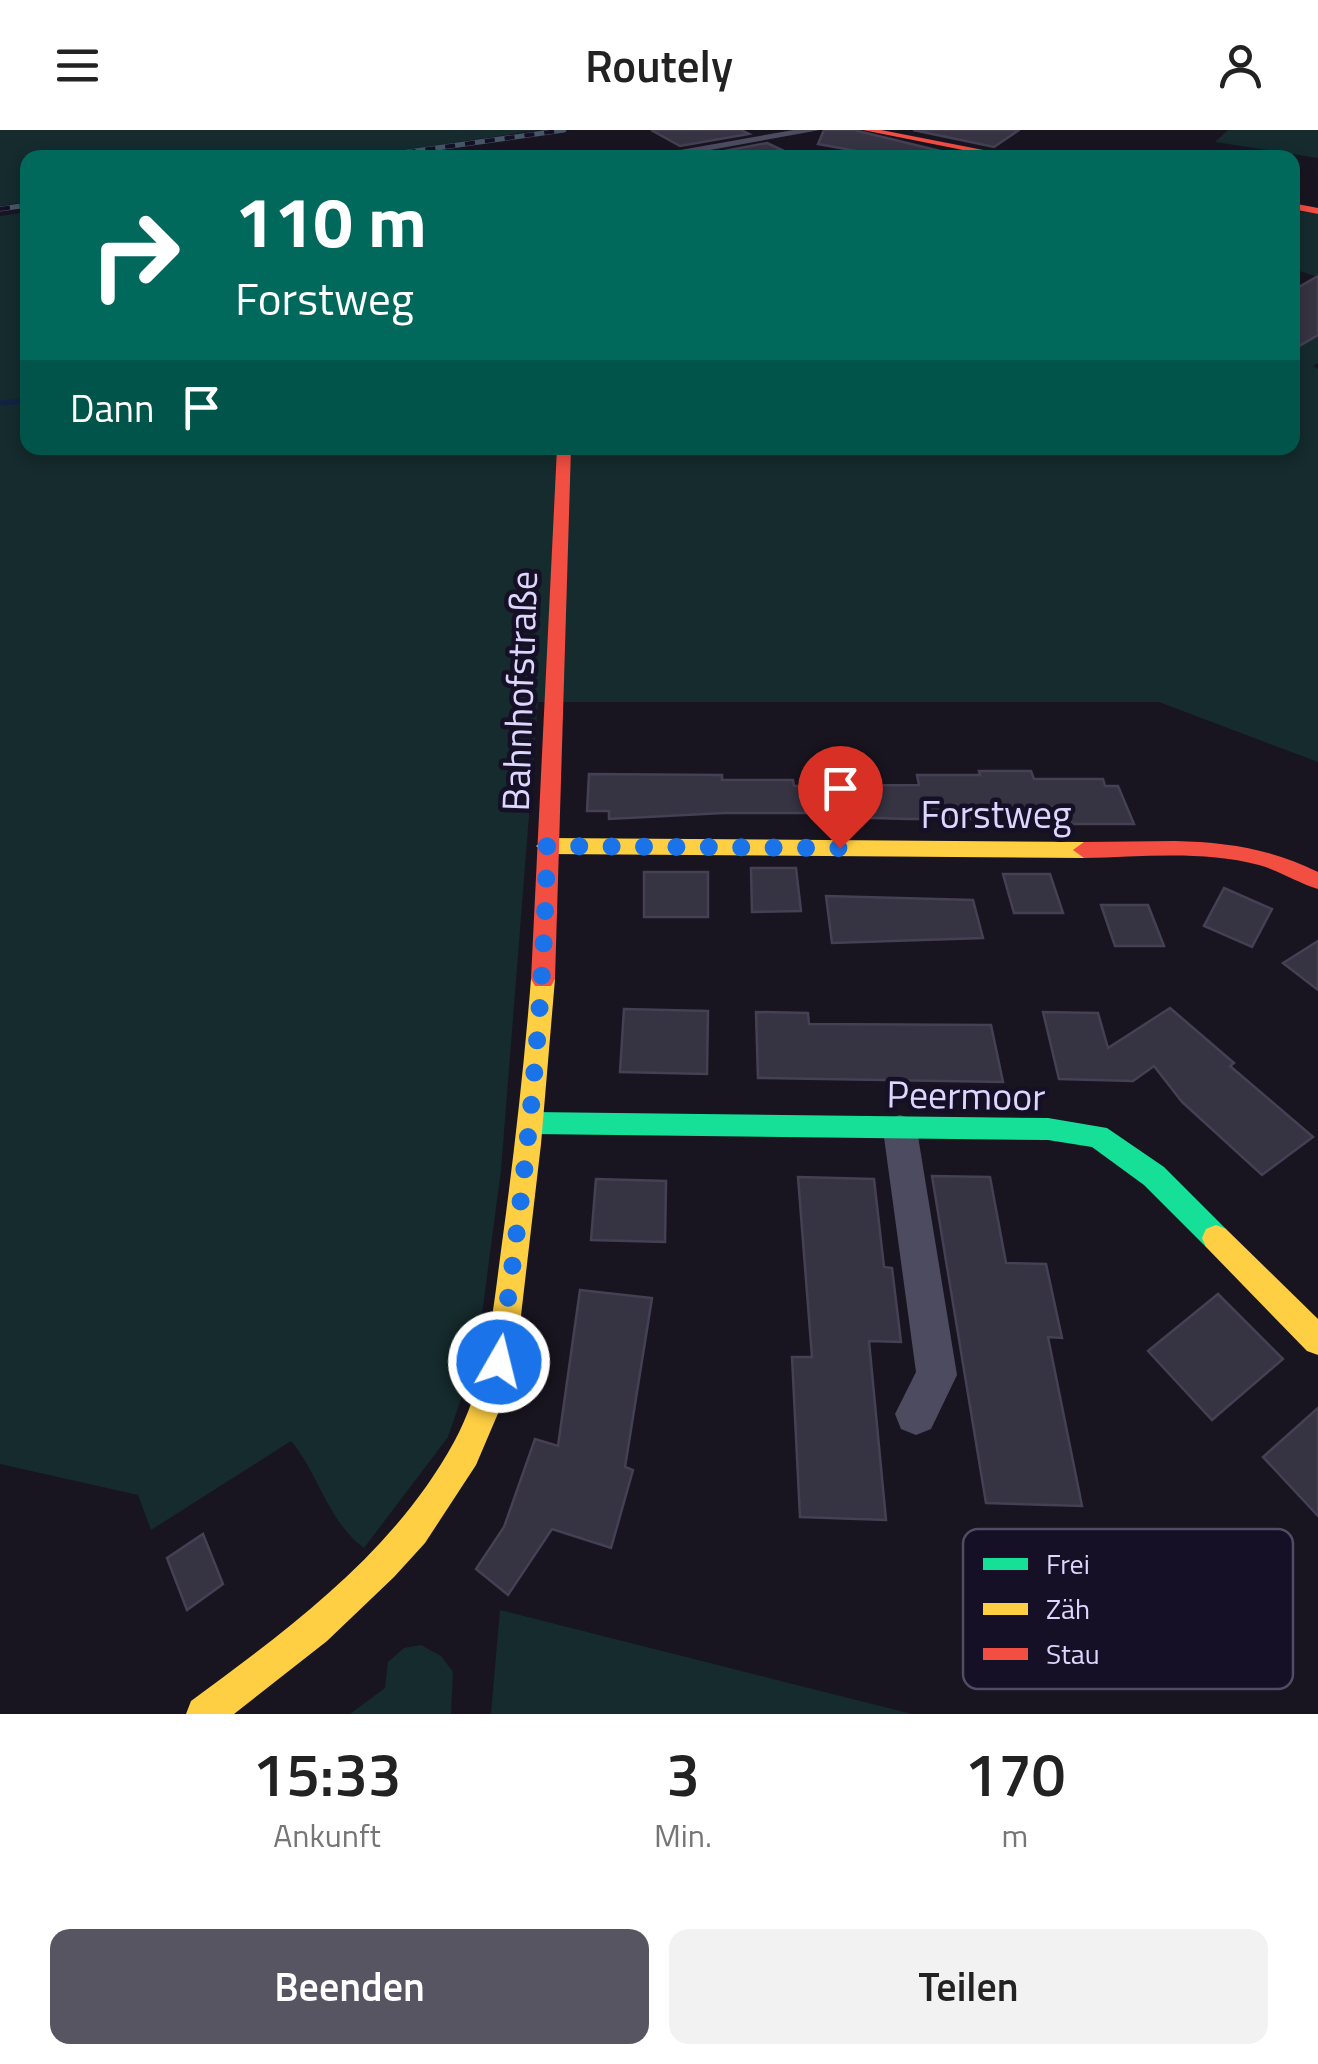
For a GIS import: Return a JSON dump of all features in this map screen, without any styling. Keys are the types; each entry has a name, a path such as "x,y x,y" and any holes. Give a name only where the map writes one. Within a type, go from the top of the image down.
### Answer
{"street":[{"path":"769,137 788,130"},
{"path":"689,150 814,130"},
{"path":"867,130 973,150"},
{"name":"Bahnhofstraße","path":"204,1714 322,1628 396,1554 466,1454 499,1362 532,1124 544,979 564,455"},
{"name":"Forstweg","path":"547,846 1239,851 1282,860 1318,880"},
{"name":"Peermoor","path":"532,1124 1048,1129 1098,1136 1154,1176 1318,1340"},
{"path":"900,1130 936,1375 916,1414"}],"green space":[{"path":"0,130 538,130 405,150 20,150 20,203 0,206"},
{"path":"1228,130 1318,130 1318,158 1300,155 1300,150 1266,150 1215,142"},
{"path":"1300,211 1318,214 1318,277 1300,271"},
{"path":"20,213 20,455 1300,455 1300,345 1318,332 1318,363 1313,366 1318,369 1318,762 1159,702 538,702 501,1170 477,1352 448,1437 364,1548 341,1525 291,1441 151,1530 138,1495 0,1464 0,216"},
{"path":"500,1610 912,1714 491,1714"},
{"path":"421,1645 441,1656 453,1672 451,1714 350,1714 385,1688 388,1662 404,1648"}],"building":[{"path":"651,130 741,130 749,134 680,146"},
{"path":"824,130 854,130 936,150 851,150 818,144"},
{"path":"913,130 1019,130 994,147"},
{"path":"767,143 782,150 730,150"},
{"path":"1318,276 1318,335 1300,345 1300,286"},
{"path":"979,771 1031,771 1034,779 1103,779 1105,786 1118,786 1134,824 1072,824 1066,807 967,807 970,819 724,813 609,819 609,811 587,811 589,774 722,775 722,780 793,780 794,786 919,785 917,775 980,775"},
{"path":"751,868 796,868 801,911 752,912"},
{"path":"644,872 708,872 708,917 644,917"},
{"path":"1003,874 1050,874 1063,913 1014,913"},
{"path":"1224,888 1272,909 1252,947 1204,926"},
{"path":"826,896 973,900 983,938 832,943"},
{"path":"1101,905 1148,905 1164,946 1115,946"},
{"path":"1318,941 1318,990 1283,963"},
{"path":"1170,1008 1313,1137 1262,1175 1182,1102 1154,1066 1133,1081 1059,1079 1043,1012 1098,1013 1108,1048"},
{"path":"624,1009 708,1011 707,1074 620,1072"},
{"path":"756,1012 808,1013 809,1024 991,1025 1003,1082 758,1078"},
{"path":"932,1176 990,1177 1006,1263 1046,1264 1062,1338 1048,1337 1082,1506 986,1503"},
{"path":"798,1177 874,1179 884,1267 892,1268 901,1342 869,1341 886,1520 800,1517 792,1357 812,1357"},
{"path":"596,1179 666,1181 665,1242 591,1240"},
{"path":"580,1290 652,1298 625,1467 633,1470 611,1548 552,1529 508,1595 476,1569 504,1527 535,1439 558,1446"},
{"path":"1218,1294 1283,1359 1212,1420 1148,1351"},
{"path":"1318,1408 1318,1516 1263,1457"},
{"path":"203,1534 223,1584 187,1610 167,1558"}],"waterway":[{"path":"0,403 20,402"}],"railway":[{"path":"423,150 564,130"},
{"path":"0,209 20,206"}],"traffic: fast":[{"path":"532,1123 1048,1129 1098,1136 1154,1176 1216,1238"}],"traffic: slow":[{"path":"547,846 1084,850"},
{"path":"204,1714 314,1629 382,1565 441,1494 477,1429 494,1378 509,1296 532,1111 543,979"},
{"path":"1216,1238 1318,1340"}],"traffic: jam":[{"path":"867,130 977,150"},
{"path":"1300,208 1318,211"},
{"path":"543,979 564,455"},
{"path":"1084,850 1175,848 1233,852 1290,867 1318,881"}],"route":[{"path":"499,1362 532,1124 544,979 547,846 840,848"}]}
